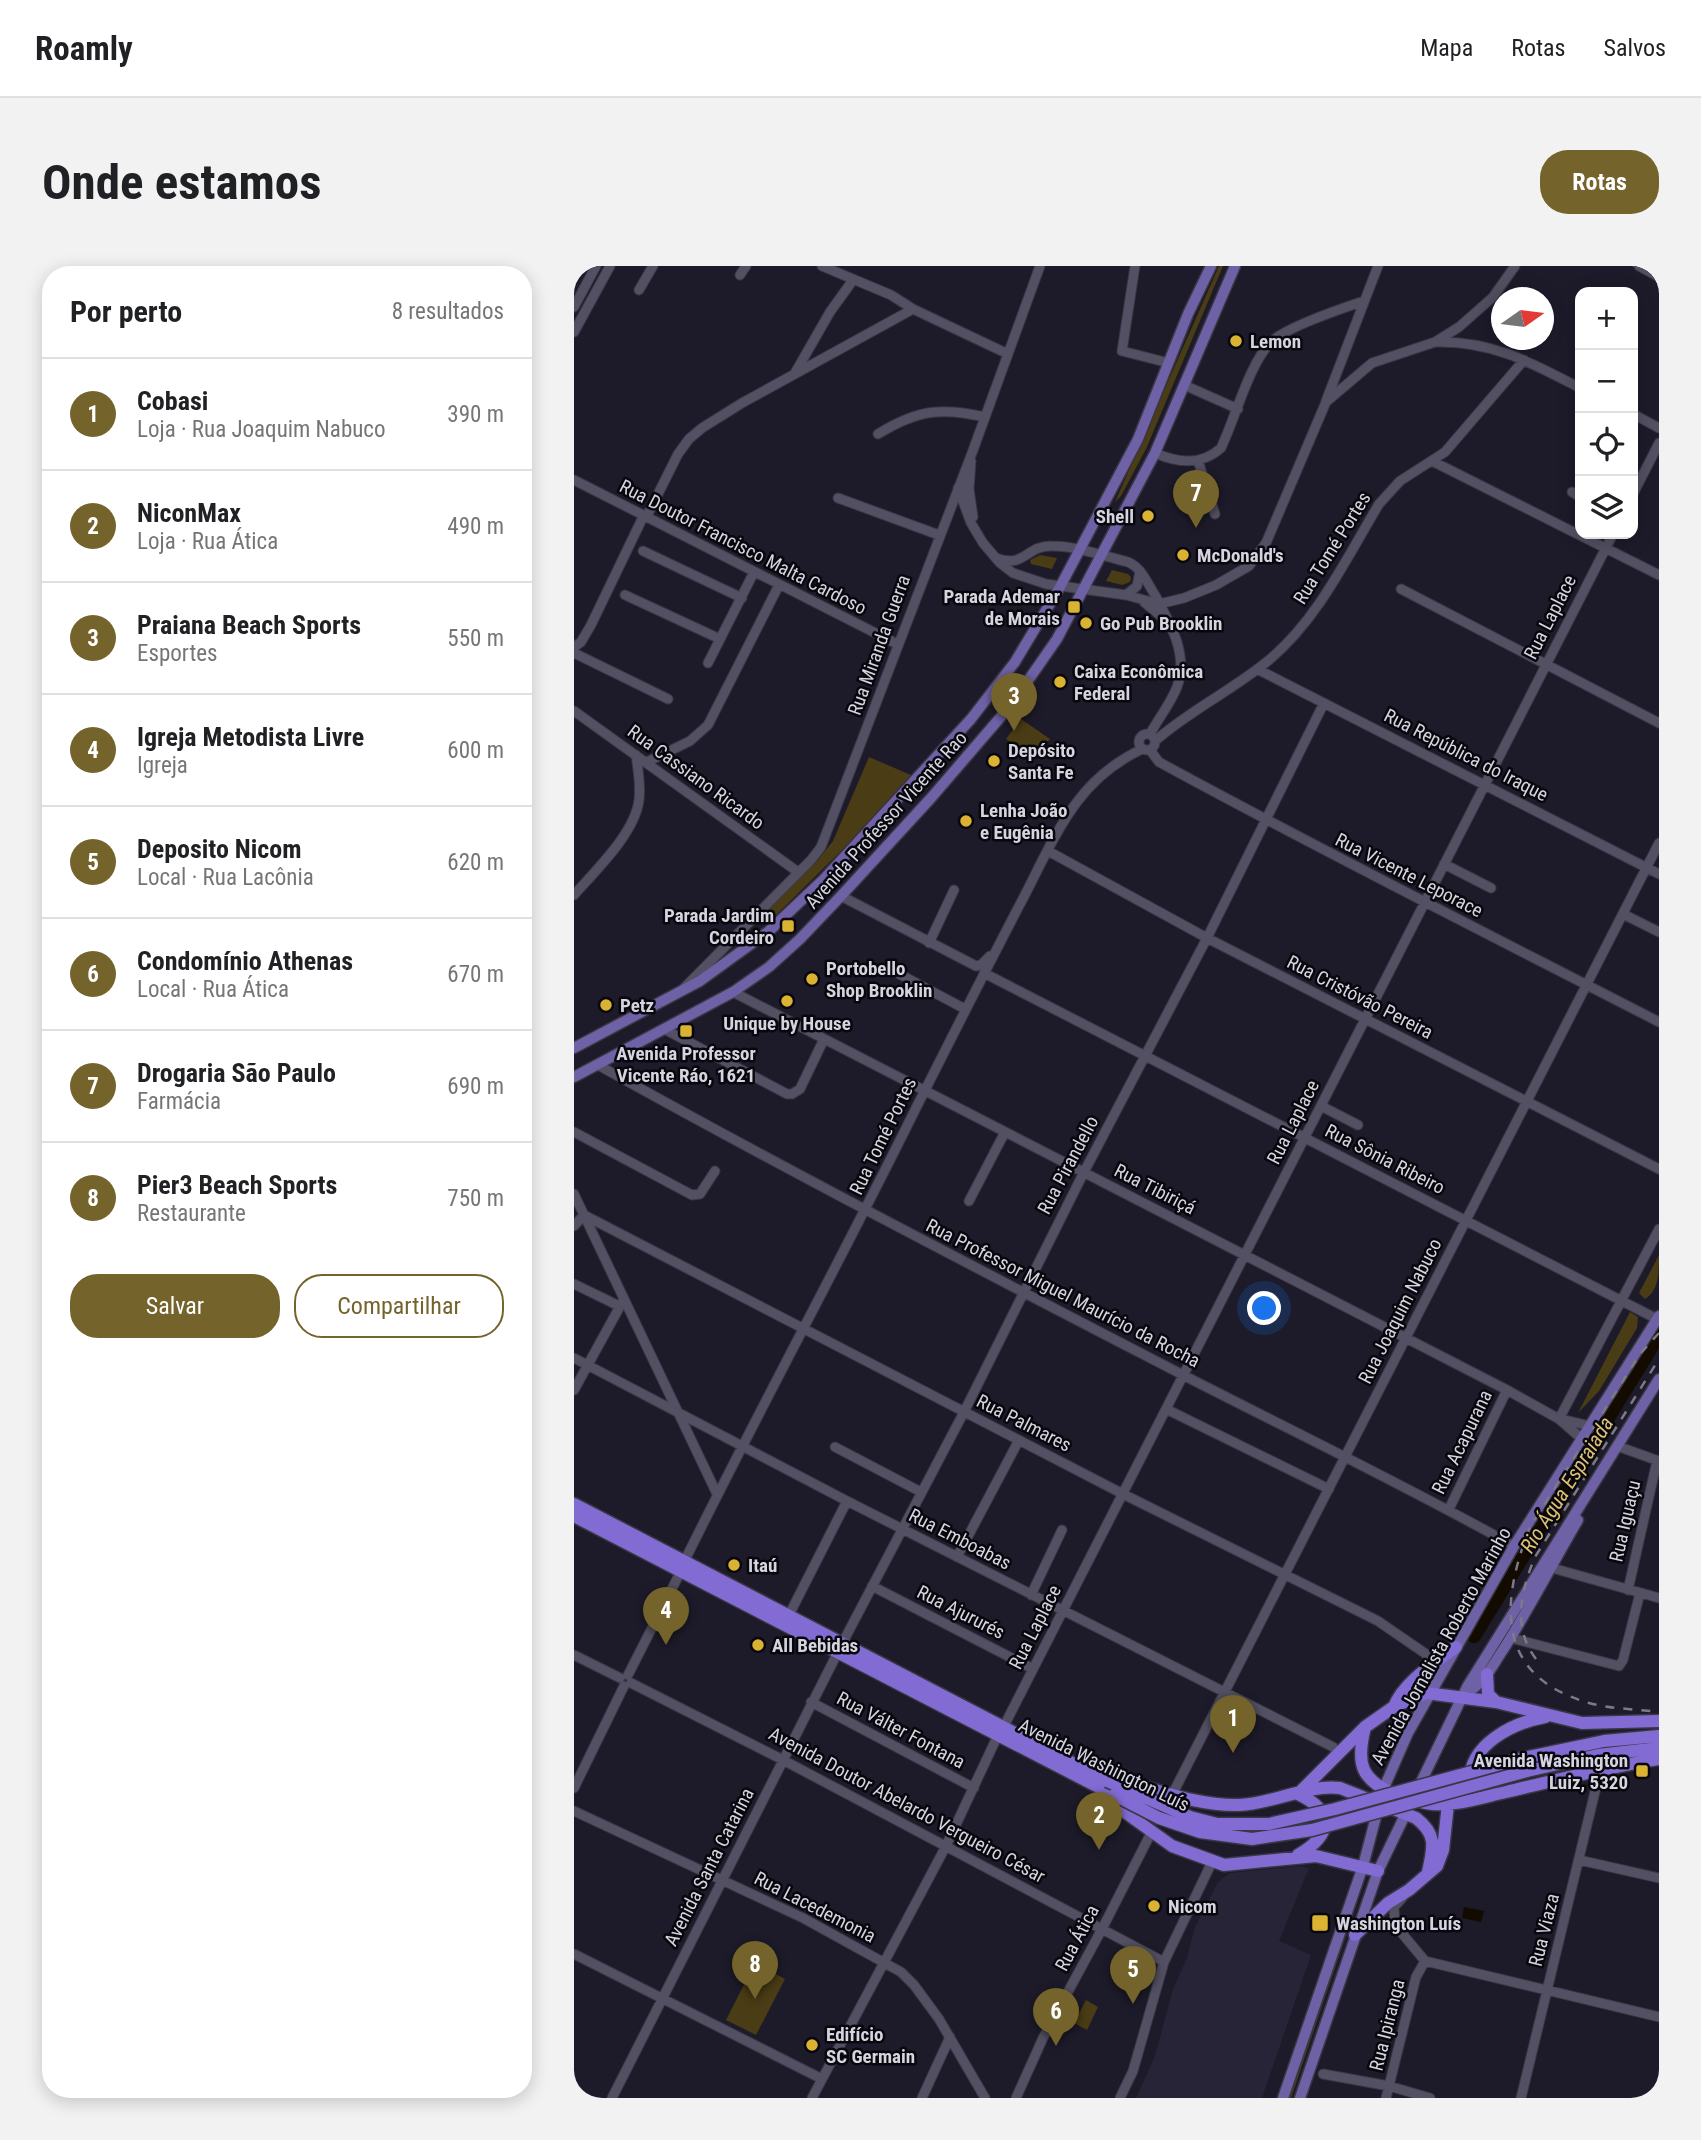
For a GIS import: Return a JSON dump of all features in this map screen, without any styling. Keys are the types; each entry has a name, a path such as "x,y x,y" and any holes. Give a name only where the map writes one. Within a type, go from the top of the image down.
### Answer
{"highway":[{"name":"Avenida Washington Luís","path":"574,1504 683,1567 1091,1777 1114,1795 1158,1818 1200,1832 1252,1839 1312,1830 1527,1771 1598,1755 1659,1748"},
{"name":"Avenida Washington Luís","path":"574,1516 789,1615 840,1647"},
{"path":"1394,1707 1397,1698 1408,1686 1441,1665 1456,1647"},
{"path":"1487,1674 1488,1694 1496,1702"},
{"path":"1298,1794 1365,1727 1394,1707 1430,1693 1464,1692 1582,1723 1659,1721"},
{"path":"1482,1797 1472,1791 1470,1780 1476,1757 1515,1724 1549,1716"},
{"path":"1365,1727 1360,1746 1361,1762 1365,1774 1381,1796"},
{"name":"Avenida Washington Luís","path":"1091,1777 1107,1781 1190,1817 1217,1824 1269,1824 1523,1758 1613,1740 1659,1736"},
{"path":"1408,1807 1448,1804 1659,1759"},
{"path":"1091,1777 1133,1782 1172,1795 1215,1804 1239,1805 1327,1788 1381,1796 1408,1807 1425,1825 1433,1846 1428,1872"},
{"path":"1091,1777 1101,1795 1151,1833 1172,1846 1212,1862 1224,1865 1323,1856 1378,1871"},
{"path":"1295,1857 1316,1842 1322,1835 1326,1821 1321,1808 1298,1794"},
{"path":"1355,1935 1388,1903 1409,1890 1437,1866 1443,1850 1448,1804"}],"main road":[{"name":"Avenida Professor Vicente Rao","path":"574,1048 721,968 769,931 824,880 971,719 1015,662 1060,587 1138,439 1211,266"},
{"name":"Avenida Professor Vicente Rao","path":"574,1077 666,1030 733,992 769,967 800,939 932,798 1012,705 1050,650 1155,453 1235,266"},
{"name":"Avenida Jornalista Roberto Marinho","path":"1456,1647 1514,1546 1658,1318"},
{"path":"1300,2098 1378,1871 1464,1692 1659,1379"},
{"path":"1464,1692 1474,1688 1487,1674 1511,1638 1588,1504 1589,1489"},
{"name":"Avenida Jornalista Roberto Marinho","path":"1283,2098 1363,1866 1381,1796 1441,1665"}],"street":[{"path":"574,307 596,266"},
{"path":"574,332 610,266"},
{"path":"639,290 653,266"},
{"path":"740,275 746,266"},
{"path":"822,266 883,291 913,309 1008,354"},
{"name":"Rua Miranda Guerra","path":"681,991 811,860 828,831 1040,266"},
{"path":"1135,266 1122,351 1169,363"},
{"path":"958,488 976,532 995,558 1005,568 1024,578 1060,587 1126,595 1159,604 1172,603 1205,590 1249,566 1266,543 1326,401 1378,266"},
{"path":"1326,401 1372,363 1435,342 1473,317 1493,297 1515,266"},
{"path":"1639,266 1659,277"},
{"path":"794,374 830,312 853,280"},
{"path":"580,295 590,301"},
{"path":"1155,453 1178,461 1198,461 1215,454 1221,448 1263,352 1278,336 1364,300"},
{"path":"668,699 574,650 591,625 678,454 689,439 719,417 913,309"},
{"path":"1435,342 1485,346 1524,359 1575,385"},
{"name":"Rua Tomé Portes","path":"1152,737 1257,669 1298,633 1316,609 1379,504 1405,476 1432,461 1457,440 1524,359"},
{"path":"1184,385 1238,409"},
{"path":"878,434 908,417 928,411 958,411 985,417"},
{"path":"1638,417 1659,428"},
{"path":"1638,484 1659,443"},
{"path":"967,505 972,453"},
{"path":"1198,461 1215,514"},
{"path":"1432,461 1659,575"},
{"name":"Rua Doutor Francisco Malta Cardoso","path":"574,480 897,645"},
{"path":"958,488 969,489"},
{"path":"838,498 939,536"},
{"path":"949,509 967,505"},
{"name":"Rua Laplace","path":"812,2098 946,1846 1001,1730 1610,539"},
{"path":"995,558 1010,562 1024,559 1043,546 1079,549 1128,562 1140,571 1169,623 1176,639 1181,663 1177,687 1159,717 1152,737 1154,746 1146,749 1139,744 1144,734 1152,737"},
{"path":"643,551 741,597"},
{"path":"1024,559 1024,578"},
{"path":"1126,595 1137,586 1140,571"},
{"path":"708,663 754,572"},
{"path":"647,762 690,741 708,725 779,585"},
{"path":"1401,589 1659,723"},
{"path":"625,595 720,639"},
{"path":"1142,600 1169,623"},
{"name":"Rua República do Iraque","path":"1257,669 1659,874"},
{"name":"Rua Pirandello","path":"840,1647 964,1412 1023,1291 1207,938 1324,703"},
{"name":"Rua Cassiano Ricardo","path":"574,711 798,872"},
{"path":"1159,717 1162,727 1170,727"},
{"name":"Rua Tomé Portes","path":"574,1788 718,1494 1048,851 1076,803 1091,785 1123,758 1146,749"},
{"name":"Rua Vicente Leporace","path":"1146,749 1159,762 1266,820 1659,1022"},
{"path":"574,895 626,833 634,819 640,797 636,755"},
{"name":"Rua Joaquim Nabuco","path":"1172,1795 1659,843"},
{"name":"Rua Cristóvão Pereira","path":"1048,851 1207,938 1659,1169"},
{"path":"1444,864 1491,888"},
{"path":"929,943 954,890"},
{"path":"841,896 975,966 995,952"},
{"path":"1623,914 1659,932"},
{"path":"888,968 965,1009"},
{"name":"Rua Sônia Ribeiro","path":"984,973 1658,1318"},
{"name":"Rua Tibiriçá","path":"733,992 1507,1390 1559,1419 1582,1439"},
{"path":"666,1030 787,1094 796,1093 800,1089 824,1039"},
{"name":"Rua Professor Miguel Maurício da Rocha","path":"598,1065 865,1211 1346,1456 1514,1546"},
{"path":"1321,1106 1358,1125"},
{"path":"574,1132 692,1195 700,1194 715,1171"},
{"path":"969,1200 1005,1132"},
{"path":"574,1194 622,1303 718,1494"},
{"path":"574,1226 584,1215"},
{"name":"Rua Palmares","path":"584,1215 1123,1494 1378,1621 1441,1665"},
{"path":"1559,1419 1659,1229"},
{"path":"574,1284 622,1303"},
{"path":"574,1390 622,1303"},
{"name":"Rua Emboabas","path":"574,1358 847,1502 1333,1746"},
{"name":"Rua Acapurana","path":"1449,1510 1507,1390"},
{"path":"1166,1409 1329,1489"},
{"name":"Rua Tibiriçá","path":"1559,1419 1590,1426"},
{"path":"957,1557 1019,1440"},
{"path":"1617,1446 1658,1461"},
{"path":"835,1447 921,1492"},
{"name":"Rua Iguaçu","path":"1628,1590 1658,1461"},
{"path":"789,1615 847,1502"},
{"path":"1031,1595 1062,1530"},
{"path":"1552,1568 1659,1598"},
{"name":"Rua Ajururés","path":"873,1586 1033,1669"},
{"path":"1511,1638 1619,1666 1623,1660 1640,1593"},
{"name":"Avenida Santa Catarina","path":"612,2098 840,1647"},
{"name":"Avenida Doutor Abelardo Vergueiro César","path":"574,1655 783,1760 1164,1962"},
{"name":"Rua Válter Fontana","path":"811,1702 974,1788"},
{"name":"Rua Viaza","path":"1521,2098 1600,1771"},
{"name":"Rua Lacedemonia","path":"574,1811 722,1879 901,1972 914,1985 950,2037 985,2098"},
{"name":"Rua Ática","path":"1016,2098 1042,2038 1151,1833"},
{"path":"1579,1860 1659,1878"},
{"path":"1121,2098 1133,2071 1164,1962 1212,1862"},
{"path":"1409,1890 1394,1907 1395,1925 1425,1961 1659,2017"},
{"path":"574,1954 822,2079"},
{"name":"Rua Ipiranga","path":"1386,2098 1416,1977 1425,1961"},
{"path":"922,2098 950,2037"},
{"path":"1323,2074 1389,2086 1430,2098"}],"shaded area":[{"path":"1219,266 1223,266 1146,449 1121,496 1115,502"},
{"path":"1040,555 1057,558 1052,569 1031,564 1030,560"},
{"path":"1112,570 1128,574 1131,577 1130,582 1122,585 1106,581"},
{"path":"1021,719 1050,739 1035,758 1006,739"},
{"path":"869,757 911,775 842,850 769,922 761,915 817,861 833,841"},
{"path":"1659,1255 1656,1286 1645,1299 1639,1293"},
{"path":"1630,1312 1638,1317 1637,1328 1599,1391 1578,1413"},
{"path":"1300,1866 1309,1868 1279,1941 1311,1955 1262,2098 1136,2098 1155,2056 1173,1989 1187,1958 1195,1927 1218,1882 1230,1873"},
{"path":"1362,1881 1364,1882 1289,2098"},
{"path":"1464,1907 1484,1911 1481,1922 1462,1918"},
{"path":"755,1963 785,1979 756,2035 726,2020"},
{"path":"1086,2000 1098,2007 1087,2030 1074,2023"}],"waterway":[{"name":"Rio Água Espraiada","path":"1474,1636 1659,1335"}],"railway":[{"path":"1659,1333 1640,1354 1530,1527 1513,1583 1511,1609 1513,1633 1521,1655 1536,1675 1558,1691 1597,1705 1659,1712"},
{"path":"1536,1659 1528,1647 1521,1622 1526,1582 1535,1557 1659,1359"}],"place":[{"name":"Lemon","path":"1236,341"},
{"name":"Shell","path":"1148,516"},
{"name":"Drogaria São Paulo","path":"1196,528"},
{"name":"McDonald's","path":"1183,555"},
{"name":"Parada Ademar de Morais","path":"1074,607"},
{"name":"Go Pub Brooklin","path":"1086,623"},
{"name":"Caixa Econômica Federal","path":"1060,682"},
{"name":"Praiana Beach Sports","path":"1014,731"},
{"name":"Depósito Santa Fe","path":"994,761"},
{"name":"Lenha João e Eugênia","path":"966,821"},
{"name":"Parada Jardim Cordeiro","path":"788,926"},
{"name":"Portobello Shop Brooklin","path":"812,979"},
{"name":"Unique by House","path":"787,1001"},
{"name":"Petz","path":"606,1005"},
{"name":"Avenida Professor Vicente Ráo, 1621","path":"686,1031"},
{"name":"Itaú","path":"734,1565"},
{"name":"Igreja Metodista Livre","path":"666,1645"},
{"name":"All Bebidas","path":"758,1645"},
{"name":"Cobasi","path":"1233,1753"},
{"name":"Avenida Washington Luiz, 5320","path":"1642,1771"},
{"name":"NiconMax","path":"1099,1850"},
{"name":"Nicom","path":"1154,1906"},
{"name":"Washington Luís","path":"1320,1923"},
{"name":"Pier3 Beach Sports","path":"755,1999"},
{"name":"Deposito Nicom","path":"1133,2004"},
{"name":"Edifício SC Germain","path":"812,2045"},
{"name":"Condomínio Athenas","path":"1056,2046"}]}
